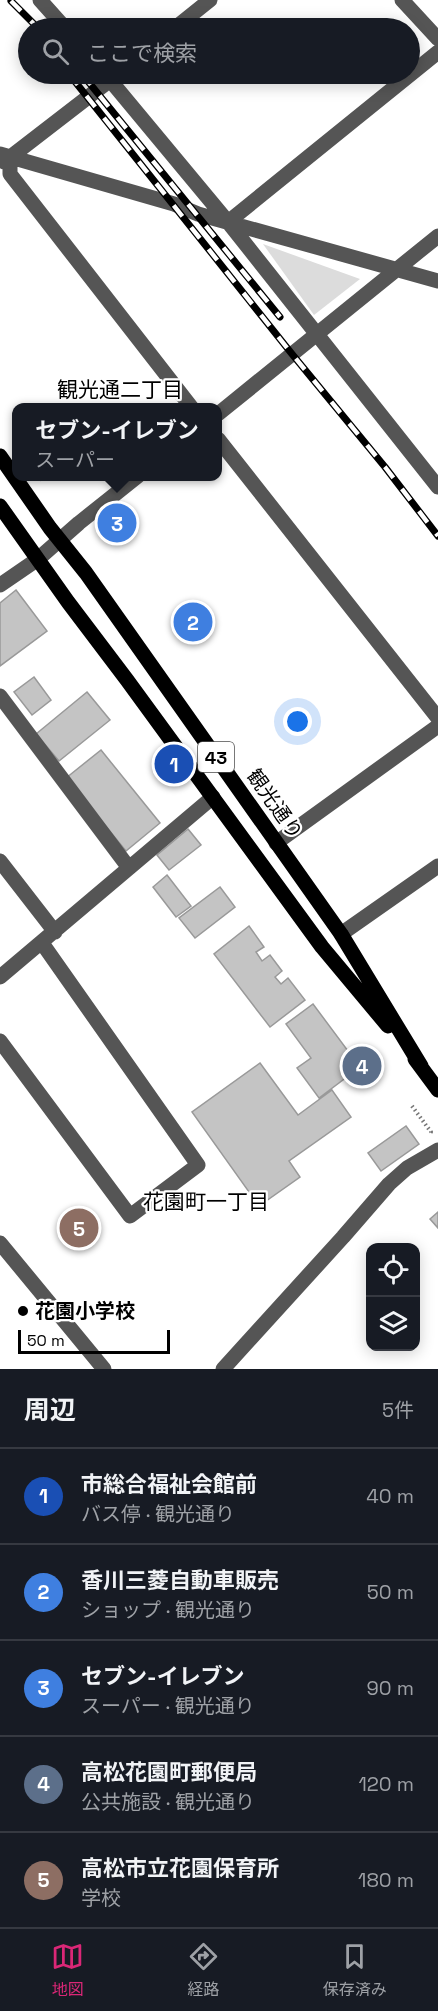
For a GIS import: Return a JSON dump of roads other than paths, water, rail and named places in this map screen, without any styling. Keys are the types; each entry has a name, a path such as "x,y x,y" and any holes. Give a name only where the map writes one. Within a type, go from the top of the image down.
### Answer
{"main road":[{"name":"観光通り","path":"0,456 12,473"},
{"name":"観光通り","path":"18,481 341,934 438,1090"},
{"name":"観光通り","path":"0,506 322,947 421,1066"}],"street":[{"path":"188,18 210,0"},
{"path":"402,0 419,18"},
{"path":"43,1 57,18"},
{"path":"420,20 438,39"},
{"path":"420,67 438,52"},
{"path":"3,159 101,84"},
{"path":"117,84 438,487"},
{"path":"228,222 398,84"},
{"path":"3,159 174,204 198,214 438,280"},
{"path":"3,159 10,174 188,403"},
{"path":"222,411 438,236"},
{"path":"222,444 438,718"},
{"path":"0,585 38,559 133,481"},
{"path":"0,696 129,868"},
{"path":"276,843 438,726"},
{"path":"0,977 213,797"},
{"path":"0,861 54,932"},
{"path":"341,934 438,866"},
{"path":"0,1041 130,1216 198,1165 42,943"},
{"path":"223,1369 388,1184 407,1168 438,1150"},
{"path":"0,1243 104,1369"}],"railway":[{"path":"11,1 28,18"},
{"path":"77,84 438,536"},
{"path":"90,84 280,317"}],"place":[{"name":"セブン-イレブン","path":"117,523"},
{"name":"香川三菱自動車販売","path":"193,622"},
{"name":"市総合福祉会館前","path":"174,764"},
{"name":"高松花園町郵便局","path":"362,1066"},
{"name":"高松市立花園保育所","path":"79,1228"},
{"name":"花園小学校","path":"23,1311"}],"district":[{"name":"観光通二丁目","path":"120,389"},
{"name":"花園町一丁目","path":"206,1201"}]}
